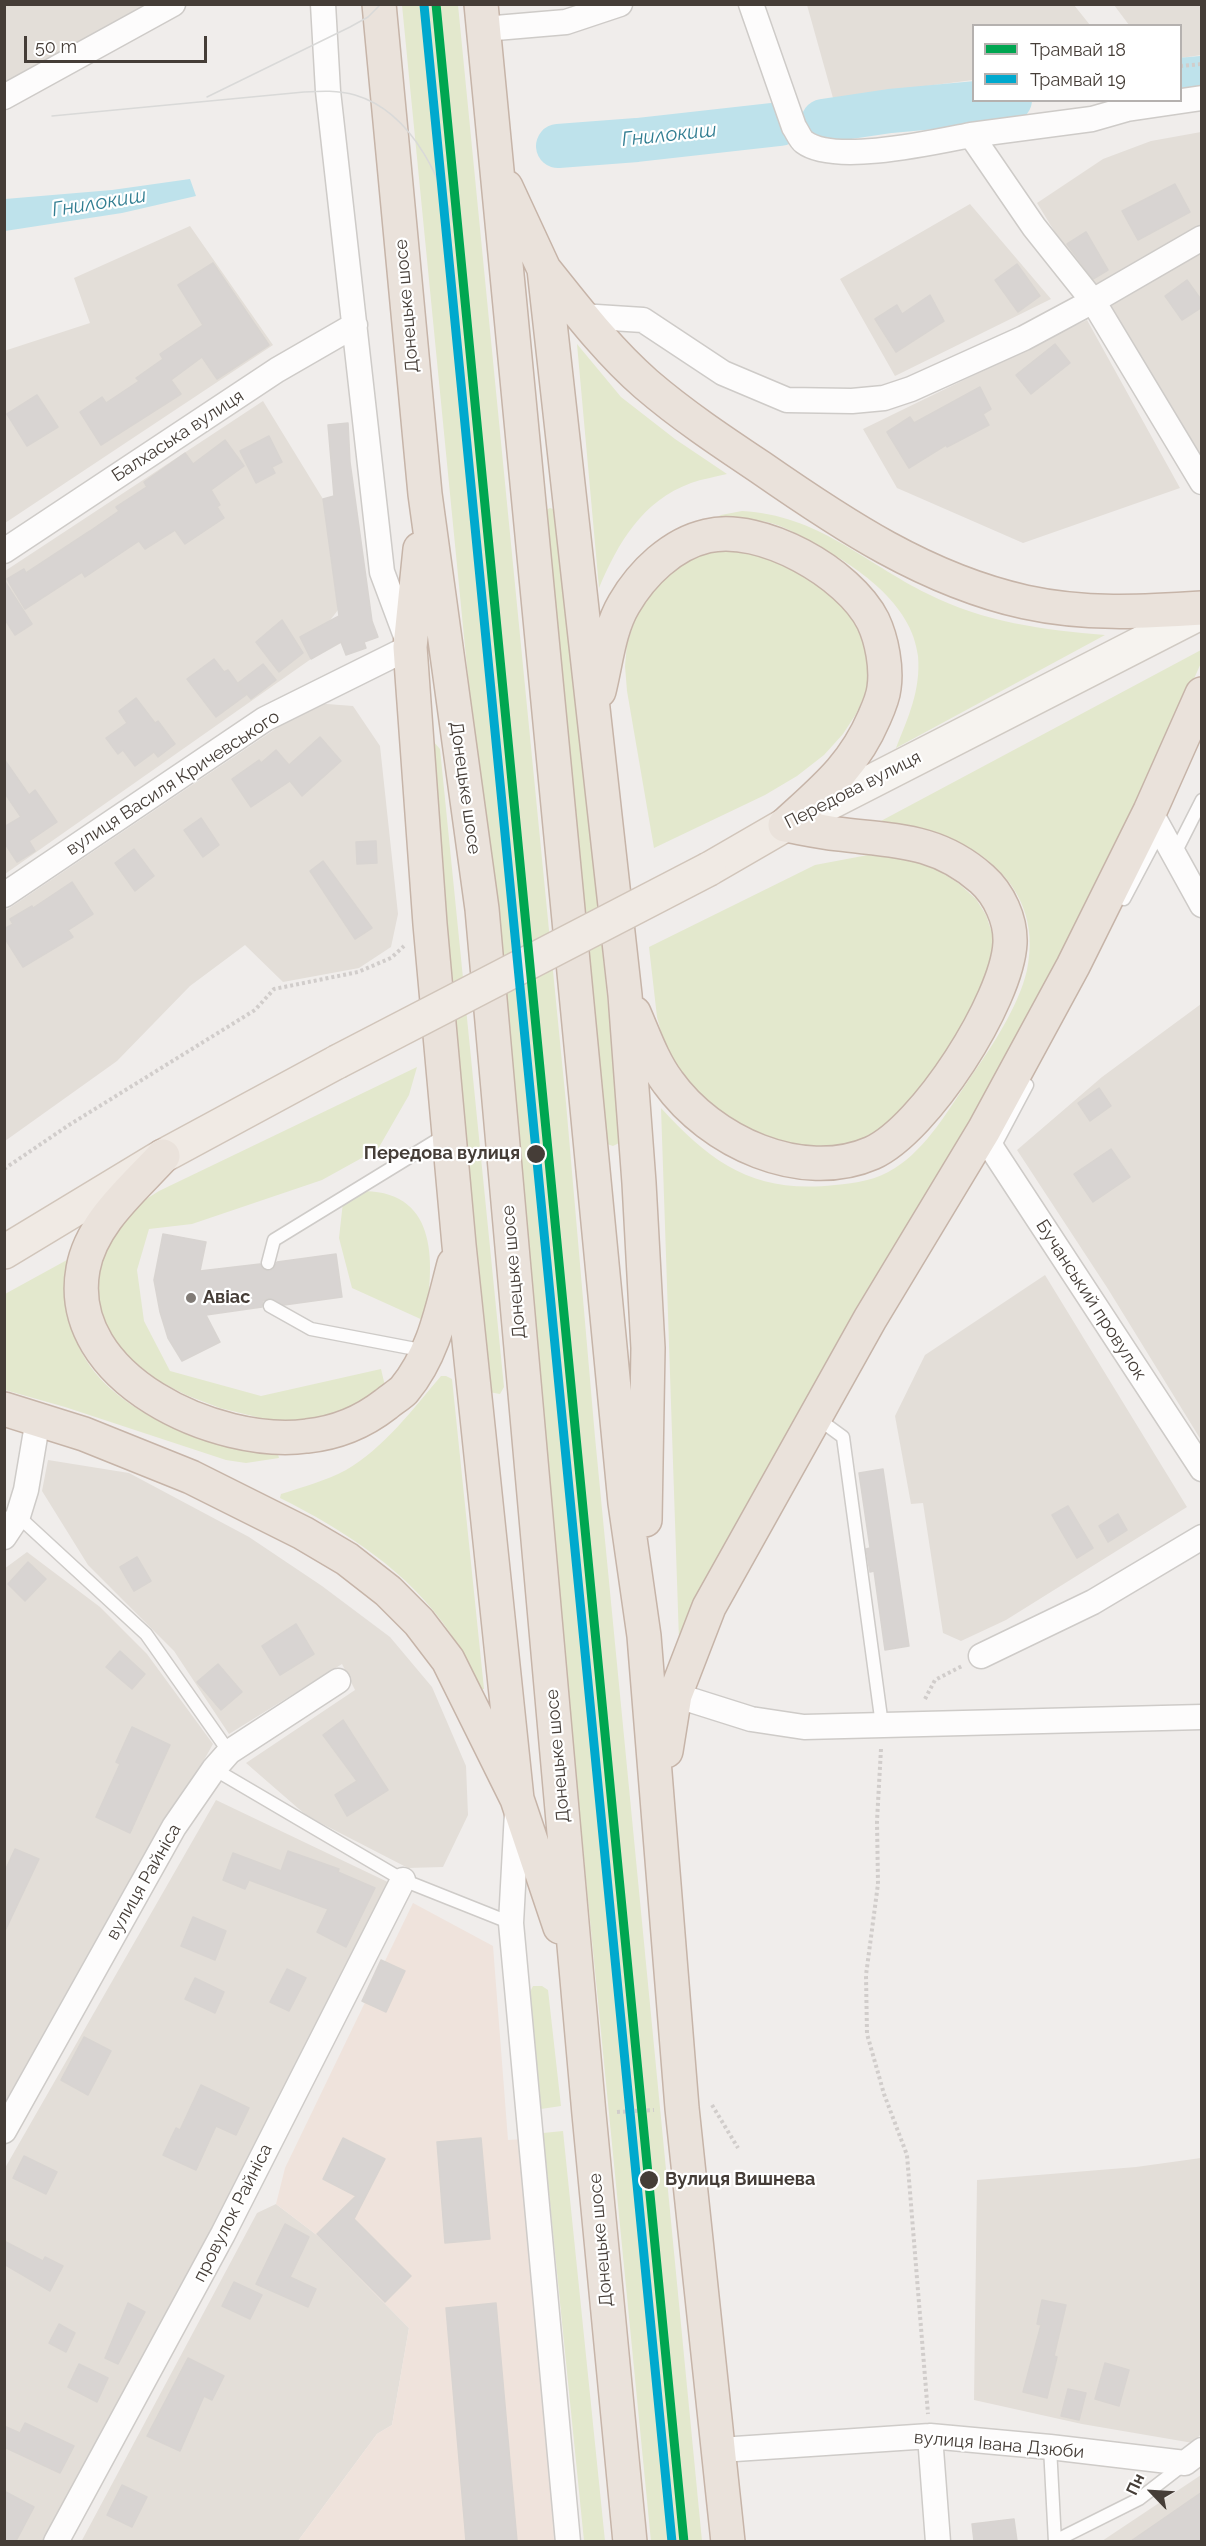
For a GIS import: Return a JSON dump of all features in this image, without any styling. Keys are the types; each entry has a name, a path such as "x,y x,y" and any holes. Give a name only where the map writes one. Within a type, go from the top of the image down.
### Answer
{"highway":[{"name":"Донецьке шосе","path":"379,4 425,494 482,909 577,1977 630,2541"},
{"path":"482,17 625,1503 644,1636 682,2108 728,2541"},
{"path":"497,167 544,268 581,316 645,383 691,419 871,540 924,569 976,589 1025,602 1070,610 1121,613 1202,610"},
{"path":"544,268 572,503 593,719 625,995 638,1171 648,1348 644,1636"},
{"path":"425,494 410,647 429,924 459,1245 518,1799"},
{"path":"593,719 610,640 624,604 652,567 680,546 708,536 731,535 755,538 783,546 803,557 836,579 856,599 872,621 885,668 884,689 864,741 849,765 785,825"},
{"path":"658,1804 675,1695 710,1607 870,1319 988,1140 1073,966 1155,821 1202,694"},
{"path":"625,995 668,1083 715,1128 764,1154 792,1162 826,1163 848,1160 872,1153 910,1125 951,1075 999,990 1010,942 1007,918 997,898 984,881 965,865 941,852 889,838 839,834 785,825"},
{"path":"163,1156 108,1216 93,1240 83,1269 81,1293 83,1314 88,1330 110,1363 141,1391 177,1410 240,1432 279,1437 306,1436 351,1425 377,1411 402,1391 423,1363 428,1352 438,1326 459,1245"},
{"path":"4,1409 127,1450 191,1477 303,1533 347,1559 388,1591 419,1622 448,1660 518,1799 577,1977"},
{"path":"508,1706 536,1510"}],"main road":[{"name":"Передова вулиця","path":"4,1252 163,1156 337,1062 709,869 785,825 1202,610"}],"street":[{"path":"4,97 173,4"},
{"path":"323,4 328,91 382,572 410,647"},
{"path":"482,17 546,13 566,22 620,4"},
{"path":"751,4 794,127 803,142 829,152 900,149 971,135 1092,119 1127,109 1175,102"},
{"path":"1182,101 1202,98"},
{"path":"971,135 1003,185 1093,301 1202,482"},
{"path":"581,316 643,320 723,373 787,400 852,401 884,398 911,390 1024,338 1202,238"},
{"name":"Балхаська вулиця","path":"4,550 277,370 355,325"},
{"name":"вулиця Василя Кричевського","path":"4,895 265,719 410,647"},
{"path":"1155,821 1202,905"},
{"name":"Бучанський провулок","path":"988,1140 1202,1469"},
{"path":"4,1537 18,1516 26,1490 38,1419"},
{"path":"981,1656 1094,1602 1202,1537"},
{"name":"вулиця Райніса","path":"4,2131 174,1827 222,1761 338,1681"},
{"path":"675,1695 751,1719 804,1727 1202,1717"},
{"path":"518,1799 511,1923 568,2541"},
{"name":"провулок Райніса","path":"56,2541 223,2234 403,1880"},
{"path":"930,2436 938,2541"},
{"name":"вулиця Івана Дзюби","path":"720,2450 930,2436 1050,2447 1193,2456"}],"lane":[{"path":"1174,856 1202,800"},
{"path":"1117,914 1155,821"},
{"path":"988,1140 1030,1078"},
{"path":"268,1263 274,1240 448,1133"},
{"path":"270,1306 311,1329 428,1352"},
{"path":"816,1417 843,1437 882,1725"},
{"path":"18,1516 146,1634 222,1761 403,1880 511,1923"},
{"path":"1050,2447 1055,2541 1139,2499 1193,2456"}],"path":[{"path":"1182,66 1202,64"},
{"path":"4,1169 69,1125 255,1010 274,989 366,968 391,958 429,924"},
{"path":"921,1724 924,1701 935,1680 981,1656"},
{"path":"882,1725 877,1821 878,1884 866,1975 867,2034 884,2094 907,2155 930,2436"},
{"path":"712,2105 738,2148"},
{"path":"617,2112 661,2110"}],"shaded area":[{"path":"5,5 154,5 5,86"},
{"path":"807,5 1074,5 1089,24 972,24 972,80 833,98"},
{"path":"1114,5 1201,5 1201,55 1182,58 1182,24 1128,24"},
{"path":"1201,132 1201,229 1090,289 1037,203 1103,159 1151,141"},
{"path":"970,204 1051,299 895,376 840,279"},
{"path":"190,226 273,345 5,523 4,351 90,323 74,278"},
{"path":"1201,251 1201,462 1107,308"},
{"path":"1087,320 1180,488 1023,543 897,488 863,429"},
{"path":"263,401 323,499 338,610 328,623 311,659 5,874 5,571"},
{"path":"314,703 353,706 380,746 398,914 391,947 359,968 283,982 245,945 190,986 117,1061 5,1141 5,911"},
{"path":"1201,1004 1201,1440 1108,1289 1017,1150 1102,1077"},
{"path":"1045,1275 1187,1507 1006,1620 961,1641 943,1633 923,1503 911,1504 895,1416 925,1355"},
{"path":"48,1460 129,1473 249,1537 322,1586 390,1637 432,1687 466,1766 468,1815 443,1867 408,1868 307,1816 246,1763 355,1690 342,1664 229,1734 174,1651 88,1565 42,1491"},
{"path":"27,1552 100,1607 147,1654 213,1744 5,2114 4,1569"},
{"path":"216,1800 394,1885 49,2541 5,2542 5,2168"},
{"path":"413,1903 493,1946 508,2140 524,2139 564,2541 298,2541 377,2434 392,2425 409,2328 318,2236 276,2204 285,2168"},
{"path":"1201,2158 1201,2434 1193,2443 1082,2424 974,2400 977,2180 1136,2167"},
{"path":"276,2204 318,2236 409,2328 392,2425 377,2434 298,2541 81,2542 257,2213"},
{"path":"1201,2475 1201,2541 1102,2541"}],"green space":[{"path":"402,5 458,5 566,1103 595,1437 702,2541 651,2541"},
{"path":"577,344 621,397 675,439 727,474 695,482 674,491 645,512 614,555 599,588"},
{"path":"550,508 556,510 559,516 621,1136 619,1143 613,1146 607,1144 544,511"},
{"path":"742,511 769,514 817,531 928,594 970,612 1037,627 1105,635 896,748 913,704 918,680 918,656 914,637 905,619 893,603 864,575 830,552 791,531 760,521 709,522 721,515"},
{"path":"718,547 776,556 836,595 864,629 871,668 866,692 843,734 824,755 797,776 765,795 654,848 627,691 625,666 627,644 640,605 669,567"},
{"path":"1201,650 1201,663 1139,802 1073,934 1008,1056 679,1640 661,1108 698,1145 717,1159 737,1171 781,1185 807,1187 858,1182 881,1175 907,1160 937,1127 987,1054 1003,1026 1023,984 1027,970 1030,937 1024,908 1010,883 990,863 966,846 939,834 909,826 879,822"},
{"path":"433,741 440,749 504,1387 500,1394 489,1392 426,742"},
{"path":"868,855 916,861 939,871 958,883 976,899 986,915 995,952 981,994 946,1053 896,1123 851,1148 780,1150 696,1096 666,1050 657,1017 649,947 815,865"},
{"path":"417,1067 409,1095 378,1149 322,1180 192,1224 149,1229 137,1270 144,1321 170,1371 261,1396 381,1369 385,1386 347,1414 285,1424 220,1408 186,1395 159,1381 124,1354 110,1337 96,1304 101,1253 132,1208 159,1191"},
{"path":"365,1191 389,1195 407,1204 419,1219 426,1236 430,1256 425,1321 352,1288 339,1238 343,1202"},
{"path":"76,1255 72,1324 82,1353 100,1378 124,1400 153,1418 217,1443 278,1454 279,1458 246,1463 226,1460 65,1407 5,1390 5,1294"},
{"path":"441,1376 452,1379 484,1689 481,1689 450,1633 434,1611 396,1572 328,1524 280,1498 281,1494 314,1484 360,1461 397,1427"},
{"path":"533,1986 542,1986 548,1990 561,2106 541,2109 529,1994"},
{"path":"563,2131 605,2541 584,2541 543,2133"}],"water":[{"path":"190,179 196,196 122,213 5,231 5,199 112,190"}],"building":[{"path":"1175,184 1190,212 1138,240 1122,211"},
{"path":"1086,232 1108,270 1093,279 1067,244"},
{"path":"213,263 269,345 217,379 202,357 171,380 181,394 101,445 80,412 102,397 106,403 139,381 136,378 163,359 160,354 203,325 178,285"},
{"path":"1017,264 1040,296 1018,312 995,280"},
{"path":"1187,280 1202,301 1202,307 1182,320 1165,296"},
{"path":"930,295 944,321 896,352 875,319 897,305 902,314"},
{"path":"1055,344 1070,363 1031,394 1016,375"},
{"path":"980,387 991,409 983,414 989,425 947,447 946,445 909,468 887,432 910,417 914,423"},
{"path":"37,395 58,427 27,446 7,414"},
{"path":"348,423 350,462 372,621 378,637 364,642 366,648 346,655 341,642 311,659 300,637 339,616 323,499 334,496 328,425"},
{"path":"269,436 282,462 272,467 275,473 256,483 240,451"},
{"path":"225,440 244,466 211,490 220,505 217,507 224,518 185,544 175,530 145,549 139,541 85,577 82,572 25,609 7,579 24,569 26,573 119,511 116,507 147,487 144,482 185,453 193,464"},
{"path":"4,580 32,624 15,635 4,618"},
{"path":"282,620 303,653 279,672 256,642"},
{"path":"214,659 224,672 228,670 246,695 216,717 187,679"},
{"path":"263,664 276,680 251,699 238,683"},
{"path":"136,698 155,723 158,721 175,744 158,757 154,752 135,766 123,750 118,754 106,738 127,723 119,711"},
{"path":"320,737 341,761 302,796 290,781 251,807 232,779 259,760 261,763 276,750 289,765"},
{"path":"4,759 29,795 35,790 57,822 29,841 35,851 17,862 4,842 4,827 21,817 4,792"},
{"path":"201,818 219,845 203,857 184,830"},
{"path":"376,841 377,863 357,864 356,842"},
{"path":"134,849 154,876 135,891 115,863"},
{"path":"323,861 372,928 355,939 310,871"},
{"path":"72,882 93,914 68,930 73,937 23,967 4,937 4,929 13,924 10,919 32,906 33,908"},
{"path":"1099,1088 1111,1106 1090,1121 1078,1103"},
{"path":"1111,1149 1130,1177 1093,1202 1074,1174"},
{"path":"163,1234 206,1242 200,1271 260,1264 263,1269 270,1271 277,1262 336,1254 342,1297 284,1305 269,1298 263,1301 262,1307 206,1315 220,1342 182,1361 168,1338 154,1280"},
{"path":"883,1469 909,1646 885,1650 874,1571 870,1572 866,1549 870,1548 859,1473"},
{"path":"1068,1506 1093,1548 1077,1558 1052,1515"},
{"path":"1118,1514 1127,1530 1108,1542 1099,1526"},
{"path":"137,1557 151,1581 134,1591 120,1567"},
{"path":"28,1562 46,1579 25,1601 8,1584"},
{"path":"296,1624 314,1654 280,1675 262,1646"},
{"path":"120,1651 145,1674 132,1689 106,1667"},
{"path":"218,1664 242,1692 221,1710 197,1682"},
{"path":"343,1720 388,1790 347,1816 335,1795 357,1781 323,1735"},
{"path":"132,1727 170,1745 130,1833 96,1817 120,1764 116,1762"},
{"path":"15,1849 39,1859 4,1933 4,1873"},
{"path":"288,1851 339,1869 338,1872 375,1888 346,1947 317,1932 328,1909 249,1880 245,1889 223,1880 233,1853 281,1871"},
{"path":"193,1917 226,1931 215,1960 181,1946"},
{"path":"381,1960 405,1971 386,2012 362,2001"},
{"path":"287,1969 306,1978 289,2011 270,2002"},
{"path":"195,1978 224,1992 215,2013 185,1999"},
{"path":"84,2037 111,2051 88,2095 61,2080"},
{"path":"201,2085 249,2108 236,2135 216,2126 196,2170 163,2155 176,2128 180,2130"},
{"path":"343,2138 385,2159 354,2219 411,2276 385,2302 317,2234 356,2196 323,2179"},
{"path":"481,2138 490,2239 445,2243 437,2142"},
{"path":"24,2156 57,2172 46,2194 13,2178"},
{"path":"285,2224 309,2237 290,2277 316,2289 308,2307 256,2284"},
{"path":"4,2241 43,2261 45,2257 63,2266 50,2291 4,2264"},
{"path":"234,2282 262,2295 250,2319 222,2306"},
{"path":"1042,2300 1066,2305 1047,2398 1023,2392 1041,2325 1037,2324"},
{"path":"128,2303 145,2312 118,2364 105,2358"},
{"path":"496,2303 517,2541 466,2541 446,2308"},
{"path":"59,2324 75,2333 66,2352 49,2343"},
{"path":"188,2358 224,2376 212,2400 204,2396 180,2451 147,2436"},
{"path":"1105,2363 1129,2370 1119,2406 1095,2399"},
{"path":"79,2364 108,2378 97,2402 68,2387"},
{"path":"1068,2389 1086,2393 1079,2420 1061,2416"},
{"path":"25,2423 74,2446 60,2473 4,2447 4,2426 20,2433"},
{"path":"122,2485 147,2497 132,2527 107,2515"},
{"path":"4,2491 34,2507 16,2541 4,2541"},
{"path":"1202,2492 1202,2541 1131,2541"},
{"path":"1014,2519 1017,2541 974,2541 972,2524"}],"waterway":[{"name":"Гнилокиш","path":"1182,80 1202,78"},
{"name":"Гнилокиш","path":"823,121 890,111 988,102"},
{"name":"Гнилокиш","path":"558,146 637,140 780,124"}],"tram line":[{"path":"207,97 350,27 368,17 381,4"},
{"name":"18","path":"436,4 684,2542"},
{"name":"19","path":"424,5 672,2542"},
{"path":"52,116 304,92 349,93 376,104 395,118 411,135 436,175 459,241"}],"place":[{"name":"Передова вулиця","path":"536,1154"},
{"name":"Авіас","path":"191,1298"},
{"name":"Вулиця Вишнева","path":"649,2180"}]}
